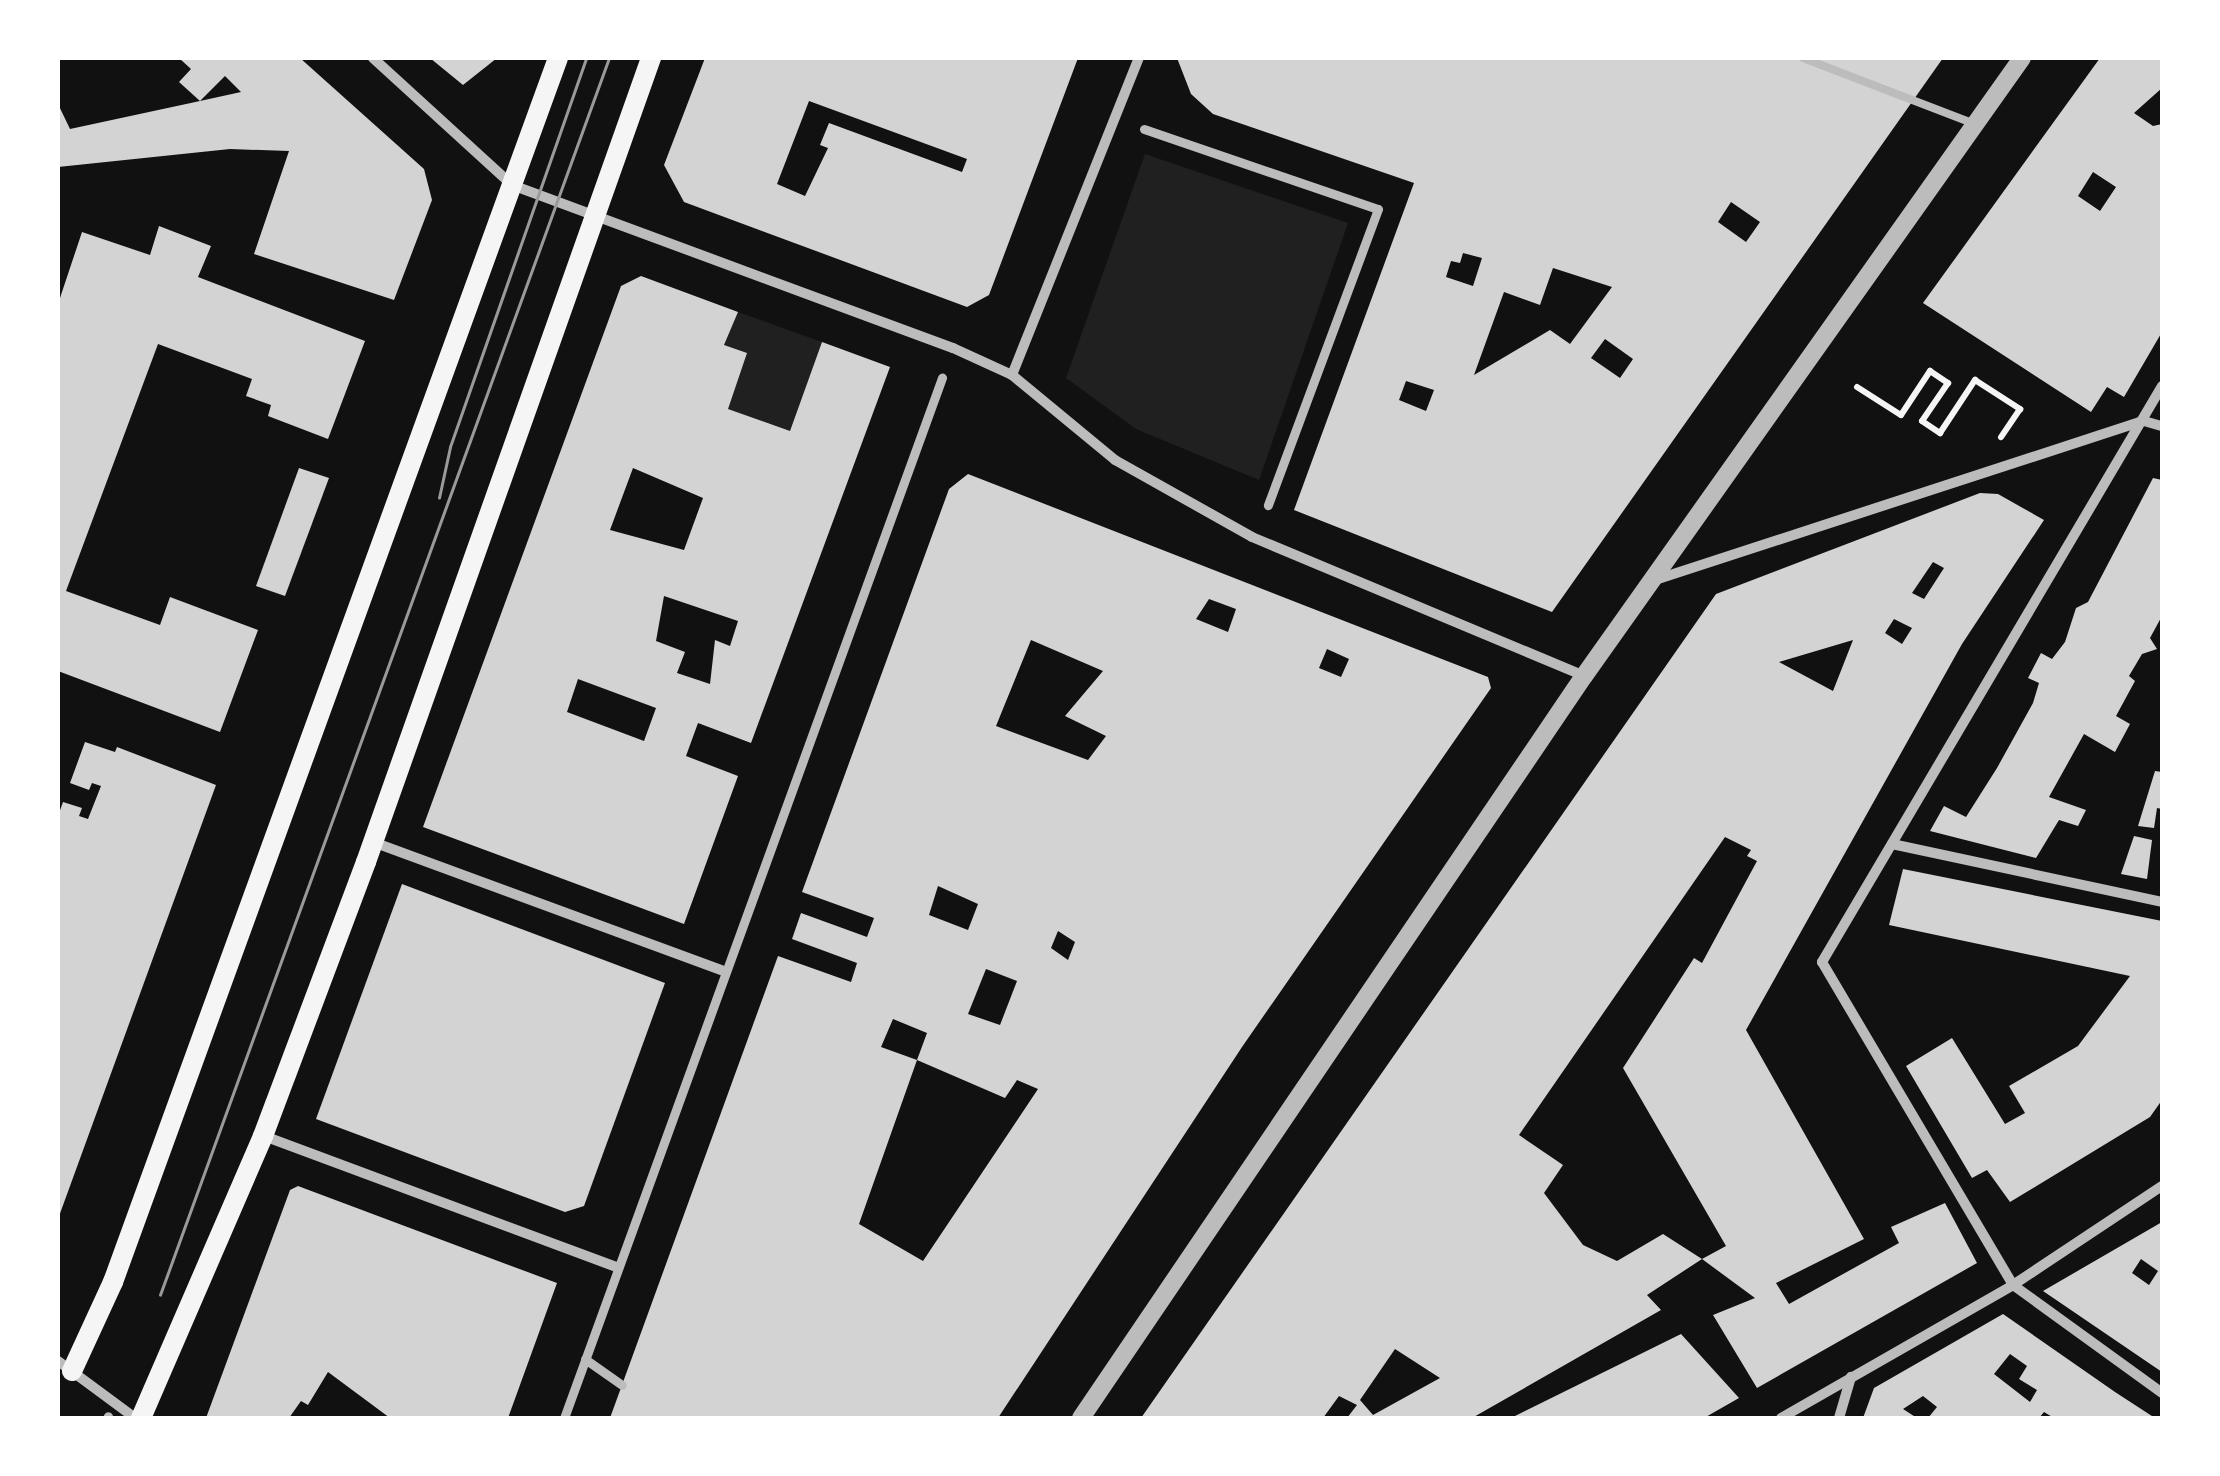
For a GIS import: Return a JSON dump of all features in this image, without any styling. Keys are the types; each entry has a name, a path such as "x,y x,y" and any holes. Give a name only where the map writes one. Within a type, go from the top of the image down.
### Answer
{"main road":[{"path":"65,1366 114,1282 558,58"},
{"path":"138,1418 263,1136 373,842 651,58"}],"street":[{"path":"373,58 512,184 1012,375 1115,460 1252,537 1584,676"},
{"path":"1012,375 1139,58"},
{"path":"1081,1418 1584,676 2022,58"},
{"path":"1144,129 1378,209 1268,504"},
{"path":"564,1418 942,378"},
{"path":"2162,386 1822,962 2013,1286 2162,1393"},
{"path":"1652,581 2144,421 2162,426"},
{"path":"373,842 724,971"},
{"path":"1892,844 2162,902"},
{"path":"263,1136 618,1268"},
{"path":"1780,1418 2013,1286 2162,1186"},
{"path":"585,1360 622,1384"},
{"path":"65,1366 138,1418"},
{"path":"1839,1418 1852,1376"}],"lane":[{"path":"1802,58 1975,124"}],"path":[{"path":"1857,387 1901,415 1930,371 1948,383 1922,421 1940,434 1975,380 2020,409"}],"shaded area":[{"path":"1145,154 1348,223 1259,480 1136,429 1066,378"},
{"path":"738,312 822,342 790,431 728,409 724,345"}],"building":[{"path":"179,58 300,58 424,169 432,200 394,300 254,254 289,151 230,149 58,167 58,104 70,129 200,101 179,82 191,69","holes":["225,76 241,92 200,101"]},
{"path":"430,58 497,58 463,85"},
{"path":"705,58 1078,58 989,295 967,307 684,202 664,165","holes":["809,101 967,159 962,172 829,123 820,145 828,148 805,196 777,184"]},
{"path":"1177,58 1943,58 1552,612 1294,510 1414,183 1213,114 1191,94","holes":["1731,202 1760,222 1746,242 1718,222","1463,253 1482,258 1473,286 1446,277 1451,261 1460,263","1553,268 1612,287 1570,344 1550,330 1474,375 1504,292 1540,305","1605,339 1633,359 1620,378 1591,358","1406,381 1434,390 1426,411 1399,400"]},
{"path":"2100,58 2162,58 2162,88 2134,113 2153,126 2162,124 2162,332 2124,397 2107,387 2091,412 1923,303","holes":["2093,172 2116,187 2100,211 2078,196"]},
{"path":"159,226 211,246 198,277 365,341 328,439 268,416 271,405 246,396 252,379 158,344 66,591 160,625 170,597 258,630 220,732 58,671 58,304 82,232 150,255"},
{"path":"641,276 738,312 724,345 747,353 728,409 790,431 822,342 890,367 751,743 698,723 686,756 738,776 684,924 423,827 621,286","holes":["633,468 703,498 684,550 610,530","664,596 738,621 730,646 715,640 710,684 677,673 685,652 656,641","578,679 656,708 644,741 567,712"]},
{"path":"299,468 329,478 285,596 256,586"},
{"path":"968,474 1488,677 1491,688 1242,1047 998,1418 610,1418 778,956 851,982 857,963 792,939 801,913 867,937 874,918 802,892 949,489","holes":["1209,599 1236,609 1228,632 1196,619","1031,640 1103,671 1065,716 1106,736 1088,760 996,726","1327,649 1349,659 1341,677 1319,668","938,886 978,904 968,930 929,915","1058,931 1075,942 1068,960 1051,948","986,969 1017,981 1000,1025 968,1014","893,1019 927,1033 917,1060 881,1047","917,1060 1005,1098 1017,1080 1038,1089 923,1261 859,1224"]},
{"path":"2153,478 2162,480 2162,616 2150,638 2157,649 2142,654 2129,676 2135,681 2116,716 2130,724 2115,752 2084,734 2049,797 2086,810 2078,826 2059,820 2036,858 1930,831 1944,806 1966,817 1997,768 2033,703 2039,683 2028,678 2041,653 2052,659 2065,642 2076,608 2088,602"},
{"path":"1980,493 1998,494 2044,520 1962,644 1746,1030 1864,1239 1776,1283 1789,1304 1899,1243 1891,1227 1945,1203 1977,1263 1757,1388 1713,1315 1755,1298 1702,1259 1647,1295 1661,1310 1472,1418 1347,1418 1357,1405 1339,1396 1323,1418 1141,1418 1716,594","holes":["1933,562 1944,568 1924,599 1912,593","1894,619 1912,628 1902,644 1885,633","1853,640 1833,691 1779,662","1725,837 1751,850 1747,856 1757,861 1702,963 1694,958 1623,1068 1726,1246 1702,1259 1663,1234 1617,1261 1583,1245 1544,1193 1563,1165 1519,1135","1395,1349 1440,1378 1373,1415 1360,1400"]},
{"path":"85,742 115,752 117,747 216,785 58,1219 58,816 63,802 82,808 79,816 88,819 101,786 92,783 89,790 70,783"},
{"path":"2155,771 2162,772 2162,809 2157,808 2154,828 2138,826"},
{"path":"2134,836 2152,840 2147,879 2121,874"},
{"path":"1903,869 2162,921 2162,1100 2150,1117 2010,1202 1987,1170 1972,1178 1906,1066 1952,1038 2005,1124 2025,1113 2009,1086 2078,1046 2130,976 1889,925"},
{"path":"402,884 665,983 584,1206 565,1212 316,1119"},
{"path":"298,1186 557,1283 508,1418 390,1418 328,1372 308,1405 301,1401 289,1418 206,1418 290,1190"},
{"path":"2162,1222 2162,1372 2043,1291","holes":["2141,1259 2158,1271 2149,1285 2132,1273"]},
{"path":"2003,1314 2155,1418 2054,1418 2044,1412 2039,1418 1928,1418 1937,1407 1923,1396 1903,1409 1917,1418 1863,1418 1874,1388","holes":["2010,1354 2027,1366 2019,1379 2037,1390 2030,1402 1994,1374"]},
{"path":"1681,1334 1739,1398 1704,1418 1511,1418"}],"tram line":[{"path":"439,498 450,447 586,58"},
{"path":"160,1295 609,58"}]}
